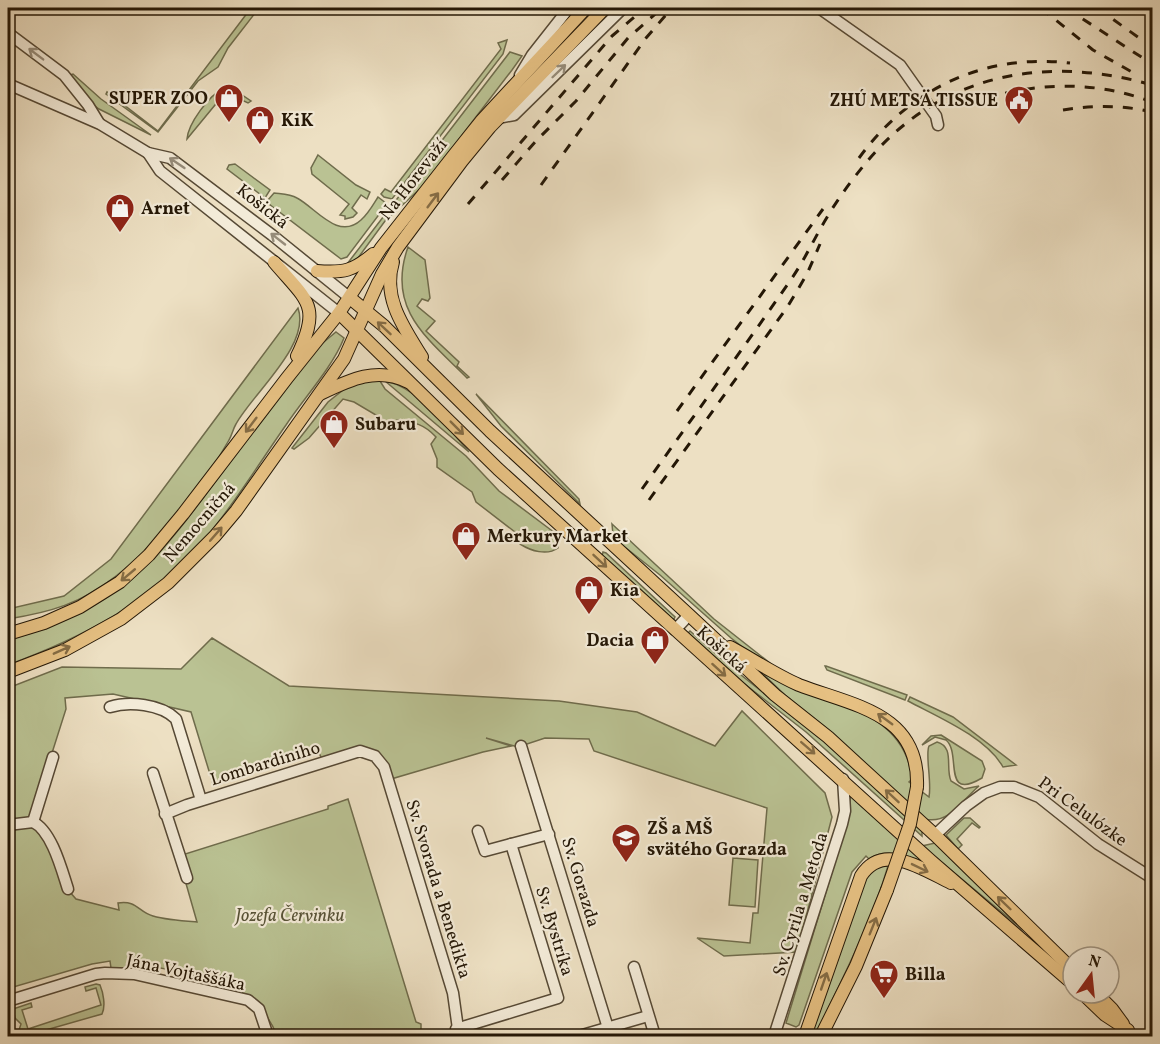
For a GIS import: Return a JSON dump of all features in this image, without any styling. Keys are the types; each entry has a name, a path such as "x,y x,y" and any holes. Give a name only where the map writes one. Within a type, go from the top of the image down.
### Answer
{"main road":[{"name":"Na Horevaží","path":"339,313 381,248 468,138 586,8"},
{"name":"Na Horevaží","path":"357,329 390,259 462,161 498,118 605,8"},
{"name":"Na Horevaží","path":"398,247 391,266 390,281 394,307 400,322 434,374"},
{"path":"317,271 340,272 353,269 381,248"},
{"path":"274,262 304,298 311,312 308,335 287,378"},
{"name":"Košická","path":"350,298 434,374 490,431 688,615 776,695 828,737 934,835 1061,958"},
{"name":"Košická","path":"339,313 498,469 908,839 1061,973"},
{"name":"Nemocničná","path":"8,634 44,623 80,607 120,582 139,566 183,514 339,313"},
{"name":"Nemocničná","path":"8,672 93,635 135,609 168,584 196,557 236,511 319,395 344,359 357,329"},
{"path":"319,395 354,378 371,374 391,376 416,387"},
{"path":"711,635 797,684 860,705 881,715 899,730 909,746 916,766 917,787 910,824 887,890 856,966 821,1036"},
{"path":"908,839 926,840 934,835"},
{"path":"806,1036 861,876 870,865 886,858 894,858 967,891"},
{"path":"1095,1005 1131,1033"},
{"path":"1108,1005 1131,1033"}],"street":[{"name":"Na Horevaží","path":"512,88 532,55 569,8"},
{"name":"Na Horevaží","path":"498,118 514,115 623,8"},
{"path":"819,8 900,65 936,116 938,125"},
{"path":"8,33 64,75 100,124"},
{"name":"Košická","path":"8,84 100,124 148,153 170,158 350,298"},
{"name":"Košická","path":"148,153 160,171 339,313"},
{"path":"582,545 596,530"},
{"path":"675,630 688,615"},
{"path":"110,707 121,703 134,704 164,710 176,719 201,800"},
{"name":"Sv. Gorazda","path":"521,746 608,1028"},
{"name":"Lombardiniho","path":"165,814 201,800 360,751 375,756"},
{"name":"Sv. Svorada a Benedikta","path":"375,756 384,767 453,990 457,1033"},
{"path":"33,822 53,757"},
{"path":"153,773 187,878"},
{"name":"Sv. Cyrila a Metoda","path":"774,1036 842,824 845,811 843,779"},
{"name":"Pri Celulózke","path":"934,835 984,793 1000,787 1014,787 1039,797 1098,844 1152,878"},
{"path":"8,825 33,822 38,825 53,847 68,890"},
{"path":"478,831 485,851 549,834"},
{"name":"Sv. Bystríka","path":"457,1033 558,998 511,844"},
{"path":"634,967 655,1036"},
{"name":"Jána Vojtaššáka","path":"8,1001 96,974 134,974 248,1000 259,1010 268,1036"},
{"path":"579,1036 648,1016"}],"green space":[{"path":"251,8 259,8 228,48 218,67 198,81 158,132 106,94 107,92 158,131"},
{"path":"507,40 503,54 392,199 384,197 381,194 385,189 391,192 501,49 498,43"},
{"path":"510,52 522,56 423,186 385,221 355,262 347,264"},
{"path":"73,74 101,99 151,135 92,104 70,75"},
{"path":"223,89 239,93 251,101 248,103 231,95 220,99 187,139 191,126 200,111 217,92"},
{"path":"318,155 356,185 370,192 367,199 361,195 352,208 357,213 353,217 345,219 345,216 340,215 349,204 312,174 311,168"},
{"path":"235,164 270,190 265,198 227,169 229,165"},
{"path":"274,193 294,197 328,221 344,227 361,220 378,197 387,204 347,257 341,259 269,204 268,200"},
{"path":"408,247 425,260 430,298 428,301 422,299 417,306 435,321 426,331 459,362 457,366 469,377 467,378 425,335 414,321 406,305 402,288"},
{"path":"298,308 300,322 289,353 244,412 207,475 162,532 131,564 90,594 52,610 8,619 8,609 64,596 111,559"},
{"path":"336,332 344,338 325,372 224,515 182,564 160,584 112,617 35,655 8,665 8,640 47,628 84,611 119,589 150,562 188,519 319,346"},
{"path":"367,381 380,381 385,389 466,456 499,491 559,536 558,548 549,552 539,552 520,544 524,539 476,502 472,492 437,467 437,459 431,444 436,437 418,424 397,420 392,427 377,424 381,418 354,402 343,399 309,438 294,449 292,448 328,402 347,387"},
{"path":"385,381 410,391 432,409 469,452"},
{"path":"476,394 579,499 580,504 501,426"},
{"path":"612,524 714,619 775,667 731,638 660,575 616,540"},
{"path":"603,552 675,617 674,619 672,620 602,556"},
{"path":"690,631 731,667 824,741 922,831 922,836 806,732 728,671 687,634"},
{"name":"Jozefa Červinku","path":"212,638 289,686 559,701 637,712 715,746 742,711 825,793 832,817 797,952 724,956 697,938 750,943 753,913 758,913 767,808 594,751 589,739 545,738 518,747 486,738 511,746 391,779 378,754 322,759 319,753 213,784 191,712 113,694 65,698 66,709 31,819 39,830 69,891 76,899 119,910 118,903 129,903 153,916 197,922 185,880 182,855 328,809 328,806 348,799 416,1022 421,1024 421,1036 277,1036 268,1019 252,999 236,990 189,974 127,963 125,969 111,968 110,961 92,964 8,987 8,688 62,667 181,669"},
{"path":"825,666 907,695 905,700 827,670"},
{"path":"761,672 830,699 875,720 892,735 905,754 912,779 909,782 929,797 928,750 929,746 937,742 946,748 948,753 951,781 964,789 979,786 948,815 934,820 925,819"},
{"path":"910,697 953,717 1016,765 1003,767 985,746 947,721 908,701"},
{"path":"941,735 982,761 985,769 982,778 969,784 961,784 957,780 953,755 946,740 935,737 922,745 931,736"},
{"path":"850,793 924,862 884,853 869,859 866,856 852,872 799,1025 796,1027 786,1023 847,823"},
{"path":"964,818 970,818 980,827 972,823 957,839 962,845 958,849 946,835"},
{"path":"935,843 1023,929 1023,930 922,846"},
{"path":"733,858 758,860 755,907 729,905"},
{"path":"888,866 865,930 846,972 816,1034 810,1032 866,875 877,867"},
{"path":"100,985 103,995 102,1014 25,1036 8,1036 8,1010 13,1018 10,1027 15,1031 19,1030 21,1024 15,1018 13,1009 31,1003 32,1007 22,1010 28,1029 101,1005 96,988 86,991 85,987"}],"railway":[{"path":"468,204 612,36 645,8"},
{"path":"502,180 536,141 576,101 628,38 662,8"},
{"path":"541,185 646,38 672,8"},
{"path":"1041,8 1093,50 1139,76"},
{"path":"1066,8 1152,64"},
{"path":"1097,8 1152,47"},
{"path":"859,158 901,113 925,95 951,81 979,70 1008,64 1038,61 1070,63"},
{"path":"642,489 792,278 844,191 894,133 926,109 960,91 996,79 1033,73 1072,72 1112,76 1152,85"},
{"path":"967,105 1013,92 1060,86 1106,90 1152,102"},
{"path":"1063,110 1108,106 1152,112"},
{"path":"677,411 823,209"},
{"path":"649,500 788,306 807,274 820,244"}],"place":[{"name":"SUPER ZOO","path":"229,124"},
{"name":"ZHÚ METSÄ TISSUE","path":"1019,126"},
{"name":"KiK","path":"260,146"},
{"name":"Arnet","path":"120,234"},
{"name":"Subaru","path":"334,450"},
{"name":"Merkury Market","path":"466,562"},
{"name":"Kia","path":"589,616"},
{"name":"Dacia","path":"655,666"},
{"name":"ZŠ a MŠ svätého Gorazda","path":"626,864"},
{"name":"Billa","path":"884,1000"}]}
